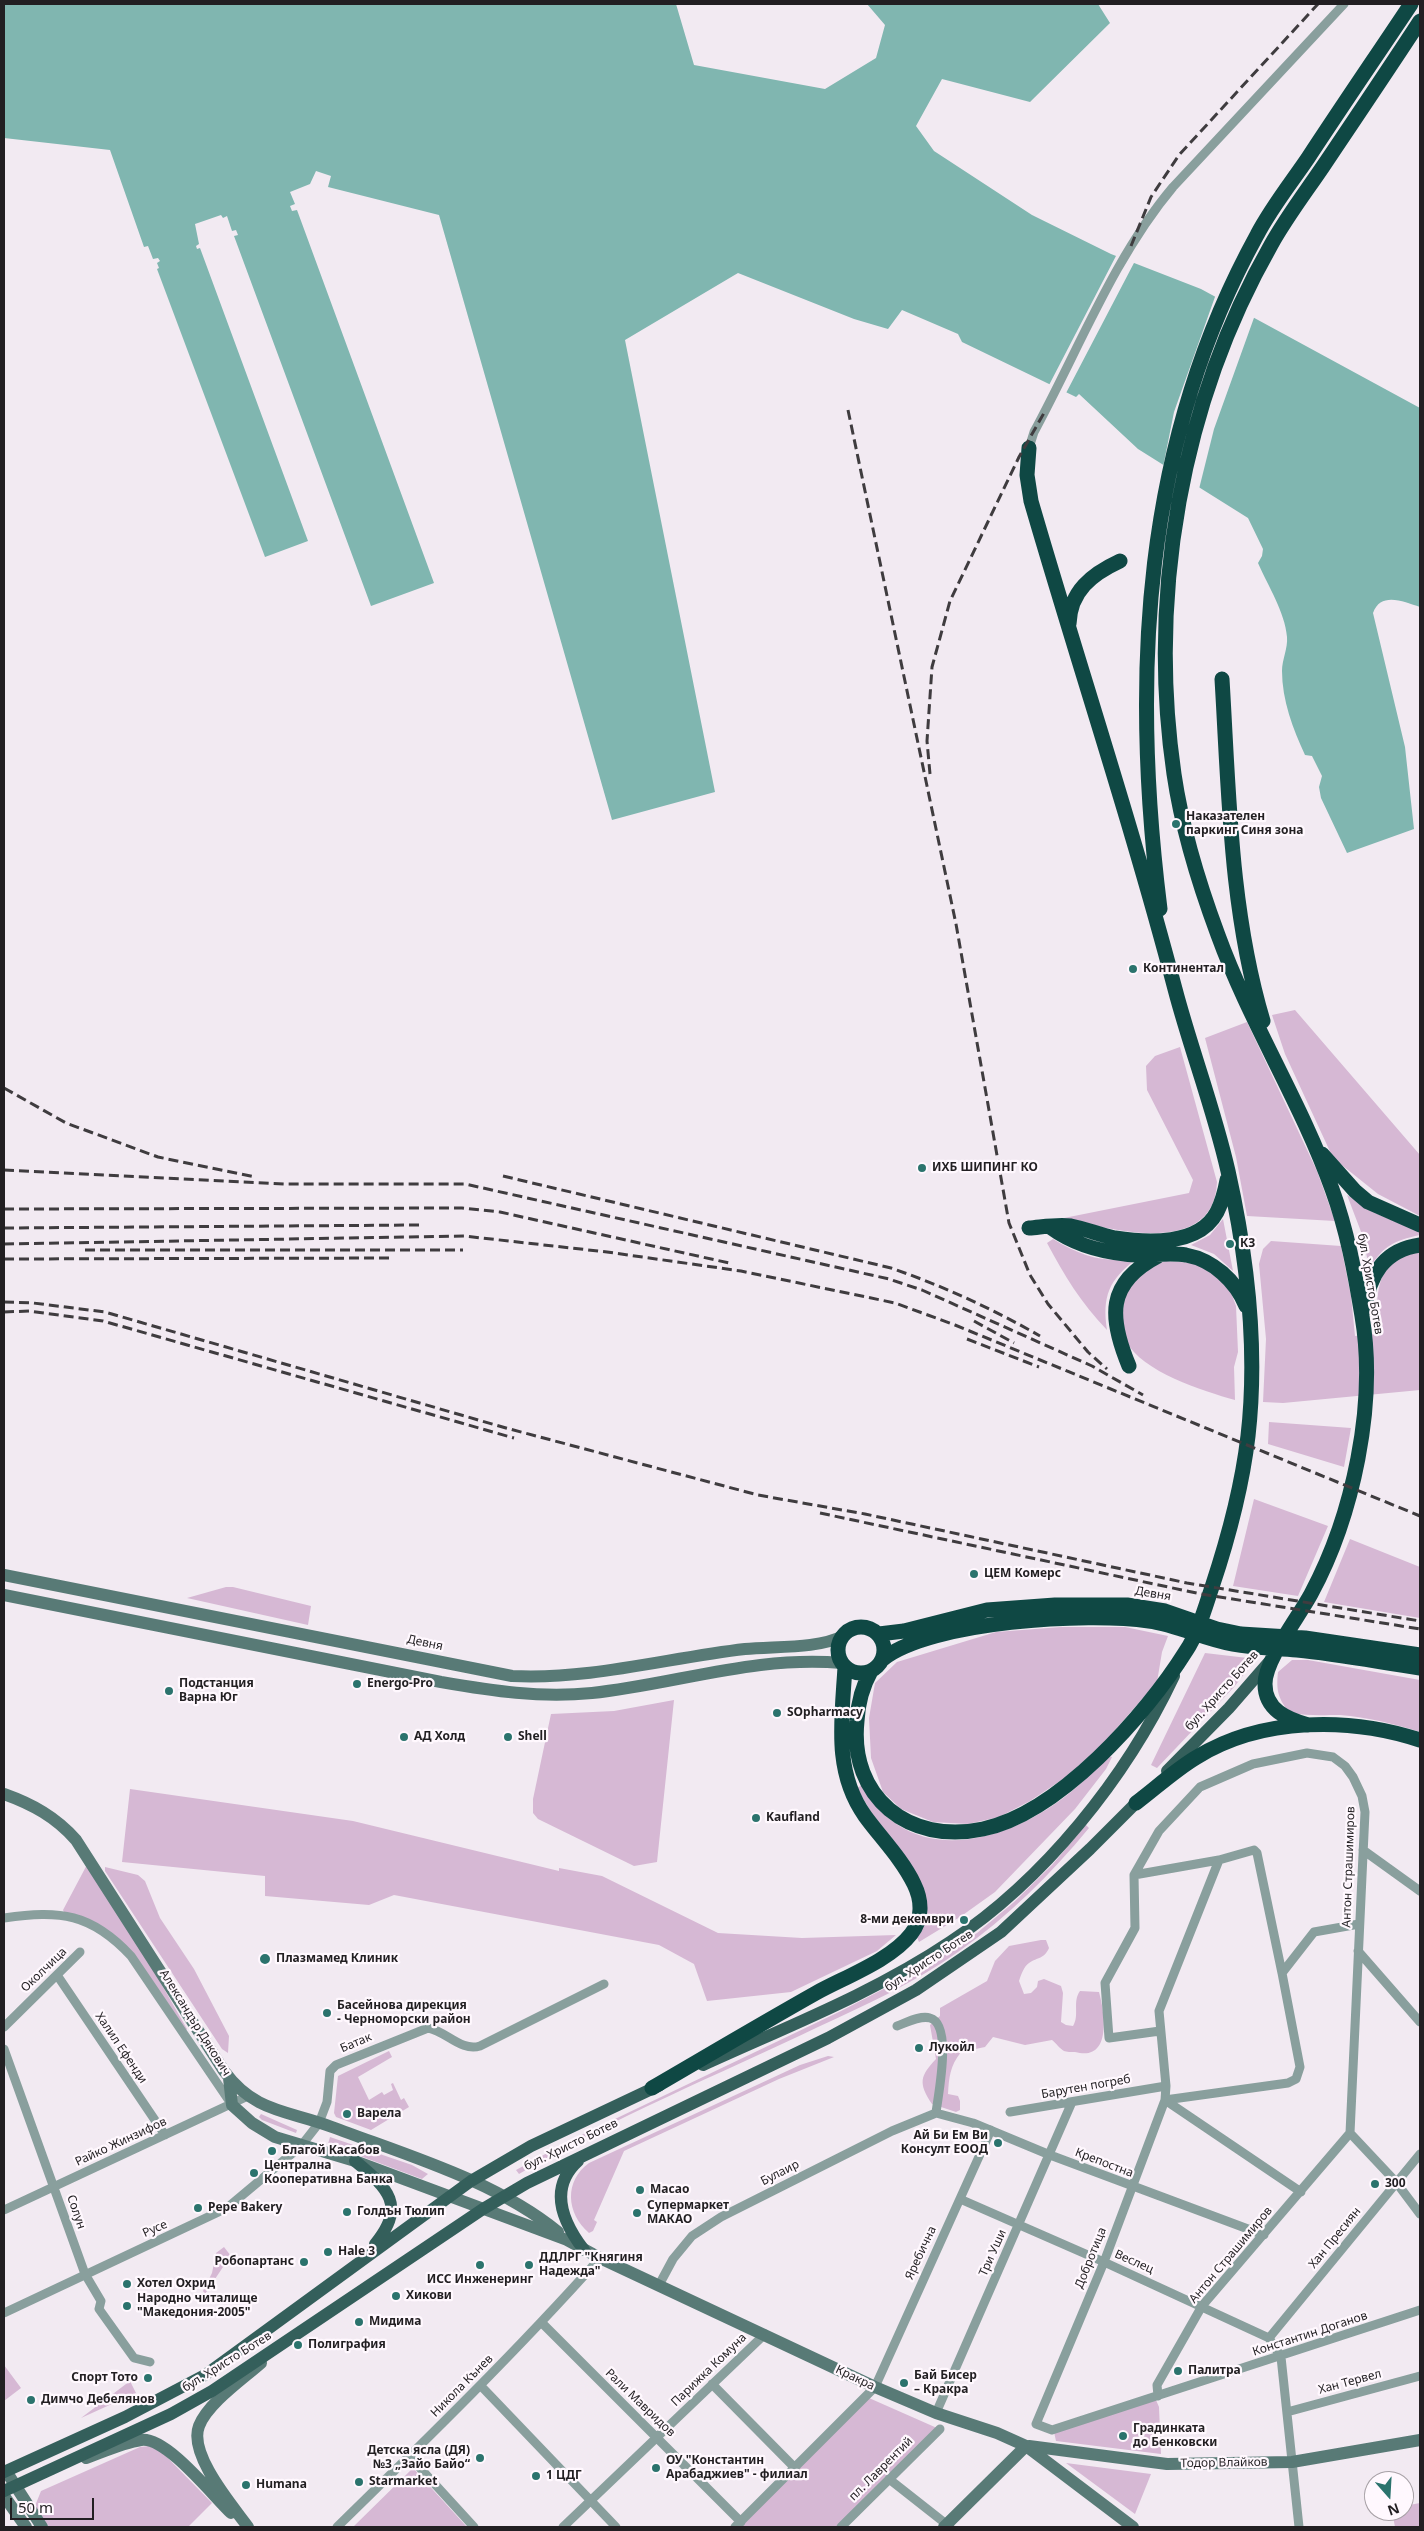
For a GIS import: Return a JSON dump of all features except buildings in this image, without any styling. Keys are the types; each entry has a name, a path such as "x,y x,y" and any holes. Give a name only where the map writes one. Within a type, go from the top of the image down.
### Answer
{"highway":[{"path":"1166,954 1155,871 1146,748 1146,651 1156,545 1184,414 1212,330 1233,282 1258,233 1411,4"},
{"path":"1274,1058 1239,986 1218,936 1199,882 1174,779 1166,682 1165,616 1170,554 1198,422 1213,373 1239,308 1272,243 1420,21"},
{"path":"1029,448 1028,484 1031,501 1166,954"},
{"path":"1070,636 1072,607 1082,586 1095,574 1120,561"},
{"path":"1222,679 1233,856 1239,913 1247,958 1274,1058"},
{"name":"бул. Христо Ботев","path":"1166,954 1229,1174 1241,1243 1249,1315 1251,1396 1248,1437 1231,1522 1210,1592 1188,1648"},
{"name":"бул. Христо Ботев","path":"1269,1662 1291,1630 1312,1592 1338,1535 1351,1490 1363,1421 1364,1330 1345,1227 1332,1187 1274,1058"},
{"path":"1313,1144 1355,1192 1368,1202 1420,1224"},
{"path":"1029,1228 1070,1226 1116,1238 1133,1240 1160,1240 1184,1237 1204,1228 1217,1213 1229,1174"},
{"path":"1050,1227 1068,1240 1098,1250 1126,1254 1187,1255 1216,1268 1235,1286 1249,1315"},
{"path":"1364,1330 1367,1292 1379,1266 1397,1251 1420,1245"},
{"path":"1129,1366 1116,1328 1115,1307 1118,1296 1135,1270 1160,1255"},
{"name":"Девня","path":"879,1634 904,1632 958,1616 996,1609 1055,1605 1127,1604 1165,1611 1218,1629 1241,1634 1305,1638 1420,1655"},
{"path":"1188,1648 1150,1700 1108,1748 1069,1783 1015,1818 991,1827 968,1832 940,1831 915,1825 894,1814 875,1798 860,1763 856,1738 860,1698 871,1671 891,1652 975,1627 1037,1620 1110,1618 1160,1623 1232,1644 1296,1650 1420,1668"},
{"path":"652,2088 884,1956 904,1942 915,1928 920,1903 914,1884 856,1801 844,1770 840,1735 844,1665 838,1650 843,1636 848,1630 862,1626 869,1628 879,1634 885,1648 883,1659"},
{"path":"1269,1662 1266,1689 1276,1711 1288,1720 1308,1725 1374,1729 1420,1740"},
{"path":"844,1665 856,1673 871,1671"},
{"path":"1136,1803 1196,1758 1215,1748 1259,1733 1308,1725"}],"main road":[{"name":"бул. Христо Ботев","path":"4,2470 125,2417 205,2374 471,2181 524,2150 652,2088 820,2012 912,1966 967,1930 1001,1903 1038,1869 1107,1788 1156,1716 1188,1648"},
{"name":"бул. Христо Ботев","path":"10,2489 63,2466 171,2414 212,2391 502,2197 584,2155 828,2038 916,1990 1001,1932 1090,1850 1229,1708 1269,1662"},
{"path":"584,2155 568,2173 561,2205 563,2217 569,2230 584,2250"},
{"path":"355,2161 380,2181 389,2196 392,2210 386,2230 362,2259"}],"street":[{"path":"1029,448 1034,432 1131,246 1150,215 1173,187 1344,4"},
{"name":"Девня","path":"4,1575 512,1676 542,1678 598,1672 744,1649 829,1641 843,1636"},
{"path":"4,1595 441,1682 542,1696 593,1693 754,1666 844,1665"},
{"name":"Антон Страшимиров","path":"1134,1875 1159,1831 1200,1787 1253,1764 1307,1753 1333,1757 1345,1766 1353,1777 1362,1796 1366,1812 1350,2133 1202,2306 1157,2385 1158,2396"},
{"name":"Александър Дякович","path":"4,1794 43,1811 64,1826 76,1840 229,2078 248,2096 267,2107 320,2123 471,2181 502,2197"},
{"path":"1160,2031 1109,2038 1105,1983 1135,1928 1134,1875 1218,1860 1252,1850 1256,1852 1300,2067 1296,2080 1288,2083 1165,2100"},
{"path":"1363,1850 1420,1891"},
{"name":"Добротица","path":"1036,2424 1104,2262 1165,2100 1166,2086 1159,2012 1218,1860"},
{"path":"4,1918 38,1913 65,1914 89,1922 117,1940 131,1956 232,2105 252,2123 275,2137 355,2161 483,2209"},
{"path":"1282,1973 1314,1932 1359,1924"},
{"path":"1358,1951 1420,2022"},
{"name":"Околчица","path":"4,2027 80,1952"},
{"name":"Халил Ефенди","path":"57,1975 165,2135"},
{"name":"Батак","path":"302,2146 320,2123 327,2102 330,2071 336,2065 428,2028 436,2030 467,2047 480,2046 604,1984"},
{"path":"897,2026 925,2017 933,2019 940,2028 943,2059 936,2113"},
{"name":"Солун","path":"4,2049 85,2274 101,2301 99,2309 134,2358 150,2362"},
{"path":"229,2078 232,2105"},
{"name":"Барутен погреб","path":"1010,2112 1166,2086"},
{"name":"Райко Жинзифов","path":"4,2210 248,2096"},
{"path":"1165,2100 1301,2192"},
{"name":"Три Уши","path":"936,2413 1072,2102"},
{"name":"Крепостна","path":"936,2113 974,2123 1132,2187 1264,2235"},
{"name":"Булаир","path":"660,2285 673,2259 692,2236 721,2217 892,2131 936,2113"},
{"name":"Яребична","path":"875,2387 991,2130"},
{"path":"1350,2133 1396,2182 1420,2214"},
{"name":"Русе","path":"4,2313 227,2208 302,2146"},
{"name":"Хан Пресиян","path":"1269,2338 1420,2154"},
{"name":"Кракра","path":"502,2197 524,2208 568,2240 600,2258 875,2387 936,2413 997,2433 1026,2446 1133,2527"},
{"name":"Веслец","path":"960,2199 1202,2306 1269,2338"},
{"name":"Кракра","path":"483,2209 568,2240"},
{"name":"Никола Кънев","path":"337,2527 481,2386 542,2323 600,2258"},
{"name":"Константин Доганов","path":"1036,2424 1052,2430 1281,2357 1420,2310"},
{"name":"Рали Мавридов","path":"542,2323 657,2437 738,2525"},
{"name":"Парижка Комуна","path":"562,2527 765,2334"},
{"path":"1269,2338 1281,2357 1299,2527"},
{"path":"247,2527 207,2466 199,2447 198,2427 217,2402 279,2347"},
{"name":"Хан Тервел","path":"1287,2412 1420,2376"},
{"path":"712,2384 795,2468"},
{"path":"481,2386 616,2527"},
{"path":"738,2525 875,2387"},
{"name":"пл. Лаврентий","path":"841,2527 940,2429"},
{"path":"63,2466 141,2440 153,2441 168,2450 247,2527"},
{"name":"Тодор Влайков","path":"1026,2446 1167,2464 1292,2462 1420,2440"},
{"path":"889,2479 947,2526 1026,2446"},
{"path":"410,2457 474,2527"},
{"path":"4,2470 10,2489 42,2527"},
{"path":"4,2496 26,2527"}],"shaded area":[{"path":"4,4 676,4 694,65 825,89 876,58 885,25 867,4 1098,4 1110,23 1030,102 942,79 916,126 934,151 1032,215 1111,254 1201,289 1420,408 1420,607 1400,601 1387,600 1381,602 1373,613 1405,747 1414,829 1347,853 1321,798 1319,787 1322,776 1312,756 1305,755 1289,714 1282,682 1287,641 1286,628 1280,609 1258,563 1263,549 1248,518 1138,449 1079,394 1076,397 962,342 958,334 902,310 888,329 854,319 738,273 625,340 715,792 612,820 439,215 328,187 331,176 316,171 310,184 290,192 295,204 290,206 292,211 297,210 434,583 371,606 234,236 238,235 236,230 232,231 227,216 223,218 221,215 195,224 199,244 196,246 197,249 200,248 308,541 265,557 157,269 159,268 157,263 160,261 158,258 153,259 148,246 144,247 110,150 4,138"},
{"path":"1295,1010 1420,1155 1420,1216 1378,1194 1333,1158 1285,1054 1272,1015"},
{"path":"1247,1022 1317,1171 1335,1221 1247,1216 1236,1157 1205,1038"},
{"path":"1180,1047 1217,1182 1211,1206 1198,1221 1180,1230 1157,1233 1107,1228 1064,1218 1189,1193 1193,1180 1147,1090 1146,1066 1155,1056"},
{"path":"1347,1195 1375,1213 1420,1232 1420,1235 1403,1239 1390,1245 1369,1268 1363,1237"},
{"path":"1223,1219 1233,1271 1214,1254 1191,1245 1210,1235"},
{"path":"1053,1239 1093,1257 1112,1260 1136,1259 1119,1274 1110,1290 1106,1308 1107,1330 1081,1299 1060,1266 1047,1243"},
{"path":"1271,1241 1341,1246 1351,1296 1355,1336 1376,1334 1378,1294 1383,1275 1394,1260 1420,1250 1420,1390 1283,1403 1263,1402 1266,1339 1259,1264 1263,1249"},
{"path":"1166,1261 1194,1263 1217,1276 1230,1290 1236,1306 1238,1352 1234,1367 1235,1400 1191,1386 1159,1371 1134,1352 1126,1341 1122,1332 1122,1313 1129,1289 1144,1270"},
{"path":"1269,1422 1351,1428 1344,1467 1268,1444"},
{"path":"1254,1499 1328,1526 1298,1596 1233,1586"},
{"path":"1350,1539 1420,1567 1420,1618 1324,1602"},
{"path":"226,1587 233,1587 311,1606 308,1625 187,1598"},
{"path":"1061,1627 1125,1627 1168,1636 1162,1652 1157,1682 1102,1745 1066,1777 1030,1801 999,1817 968,1824 933,1822 901,1809 883,1792 871,1758 869,1718 875,1683 897,1662 996,1632"},
{"path":"1205,1653 1256,1659 1234,1687 1157,1768 1151,1765"},
{"path":"1292,1660 1308,1660 1420,1680 1420,1732 1360,1717 1290,1713 1280,1699 1277,1678 1278,1672"},
{"path":"674,1700 657,1862 634,1866 538,1819 533,1813 533,1799 551,1714 614,1711"},
{"path":"1107,1756 1112,1757 1106,1769 1075,1809 995,1892 960,1917 919,1942 916,1935 925,1905 857,1788 862,1785 873,1802 887,1817 920,1836 944,1840 969,1839 994,1834 1018,1825 1041,1813 1080,1784"},
{"path":"130,1789 353,1821 559,1871 559,1868 602,1876 718,1933 802,1938 896,1935 877,1951 791,1992 707,2001 694,1964 659,1945 394,1895 369,1905 265,1896 265,1876 122,1862"},
{"path":"1086,1825 1089,1828 1044,1879 1011,1910 976,1939 924,1974 854,2010 629,2115 519,2174 516,2170 571,2140 841,2011 930,1965 977,1933 1014,1902 1052,1865"},
{"path":"90,1859 187,2029 184,2033 117,1941 65,1914 63,1910"},
{"path":"105,1867 138,1875 145,1881 160,1918 194,1969 229,2036 228,2053 222,2049 105,1871"},
{"path":"1046,1940 1049,1948 1043,1956 1027,1964 1024,1968 1019,1981 1024,1994 1031,1993 1037,1987 1038,1981 1044,1979 1061,1986 1063,1993 1061,2022 1073,2026 1080,1991 1099,1992 1104,2023 1100,2043 1095,2050 1087,2053 1068,2052 1061,2049 1052,2040 1025,2045 993,2037 985,2047 961,2052 954,2062 948,2094 958,2096 960,2110 956,2112 932,2104 924,2090 923,2080 927,2070 936,2059 930,2025 940,2016 940,2008 987,1981 995,1961 1009,1946"},
{"path":"389,2051 392,2057 358,2077 369,2100 382,2092 384,2095 393,2090 391,2084 393,2083 401,2100 404,2098 409,2107 371,2130 336,2117 334,2113 338,2076"},
{"path":"828,2056 834,2057 779,2079 624,2151 594,2220 597,2222 593,2231 589,2233 581,2225 572,2207 572,2188 581,2170 589,2163 800,2065"},
{"path":"261,2114 297,2130 296,2133 262,2120 259,2117"},
{"path":"330,2137 412,2165 428,2174 422,2179 328,2144"},
{"path":"224,2247 238,2265 223,2267 205,2294 203,2291 212,2273 216,2253"},
{"path":"4,2365 21,2388 4,2401"},
{"path":"130,2381 136,2393 81,2418"},
{"path":"869,2398 937,2428 837,2527 740,2527"},
{"path":"1156,2400 1159,2407 1161,2454 1056,2441 1054,2432"},
{"path":"149,2446 159,2449 212,2503 188,2527 49,2527 35,2506 41,2491 140,2447"},
{"path":"1066,2463 1151,2474 1135,2514"},
{"path":"413,2468 467,2527 353,2527"},
{"path":"1420,2503 1420,2527 1395,2527 1394,2521 1414,2521 1414,2504"}],"pier":[{"path":"1117,254 1135,261 1065,395 1048,387"},
{"path":"1216,294 1255,315 1214,429 1199,489 1163,467 1174,412"}],"railway":[{"path":"1131,246 1151,197 1179,155 1318,4"},
{"path":"848,410 956,924 1009,1223 1030,1275 1048,1304 1088,1352 1107,1369"},
{"path":"930,774 927,741 932,667 950,601 1019,457 1044,413"},
{"path":"4,1088 66,1123 158,1157 255,1177"},
{"path":"4,1170 286,1184 465,1184 889,1279 922,1290 1092,1366 1143,1395"},
{"path":"503,1176 891,1268 930,1282 1040,1336"},
{"path":"4,1209 462,1208 500,1212 729,1263"},
{"path":"4,1228 419,1225"},
{"path":"4,1244 464,1236 607,1252 741,1271 895,1303 955,1325 1420,1516"},
{"path":"85,1250 463,1250"},
{"path":"4,1259 394,1258"},
{"path":"4,1302 33,1303 105,1312 506,1428 758,1495 865,1514 1187,1583 1420,1621"},
{"path":"4,1312 29,1311 103,1321 514,1438"},
{"path":"974,1321 1014,1343"},
{"path":"967,1339 1039,1367"},
{"path":"820,1513 1201,1594 1420,1629"}],"place":[{"name":"Наказателен паркинг Синя зона","path":"1176,824"},
{"name":"Континентал","path":"1133,969"},
{"name":"ИХБ ШИПИНГ КО","path":"922,1168"},
{"name":"КЗ","path":"1230,1244"},
{"name":"ЦЕМ Комерс","path":"974,1574"},
{"name":"Energo-Pro","path":"357,1684"},
{"name":"Подстанция Варна Юг","path":"169,1691"},
{"name":"SOpharmacy","path":"777,1713"},
{"name":"АД Холд","path":"404,1737"},
{"name":"Shell","path":"508,1737"},
{"name":"Kaufland","path":"756,1818"},
{"name":"8-ми декември","path":"964,1920"},
{"name":"Плазмамед Клиник","path":"265,1959"},
{"name":"Басейнова дирекция - Черноморски район","path":"327,2013"},
{"name":"Лукойл","path":"919,2048"},
{"name":"Варела","path":"347,2114"},
{"name":"Ай Би Ем Ви Консулт ЕООД","path":"998,2143"},
{"name":"Благой Касабов","path":"272,2151"},
{"name":"Централна Кооперативна Банка","path":"254,2173"},
{"name":"300","path":"1375,2184"},
{"name":"Macao","path":"640,2190"},
{"name":"Pepe Bakery","path":"198,2208"},
{"name":"Голдън Тюлип","path":"347,2212"},
{"name":"Супермаркет МАКАО","path":"637,2213"},
{"name":"Hale 3","path":"328,2252"},
{"name":"Робопартанс","path":"304,2262"},
{"name":"ИСС Инженеринг","path":"480,2265"},
{"name":"ДДЛРГ \"Княгиня Надежда\"","path":"529,2265"},
{"name":"Хотел Охрид","path":"127,2284"},
{"name":"Хикови","path":"396,2296"},
{"name":"Народно читалище \"Македония-2005\"","path":"127,2306"},
{"name":"Мидима","path":"359,2322"},
{"name":"Полиграфия","path":"298,2345"},
{"name":"Палитра","path":"1178,2371"},
{"name":"Спорт Тото","path":"148,2378"},
{"name":"Бай Бисер – Кракра","path":"904,2383"},
{"name":"Димчо Дебелянов","path":"31,2400"},
{"name":"Градинката до Бенковски","path":"1123,2436"},
{"name":"Детска ясла (ДЯ) №3 „Зайо Байо“","path":"480,2458"},
{"name":"ОУ \"Константин Арабаджиев\" - филиал","path":"656,2468"},
{"name":"1 ЦДГ","path":"536,2476"},
{"name":"Starmarket","path":"359,2482"},
{"name":"Humana","path":"246,2485"}]}
